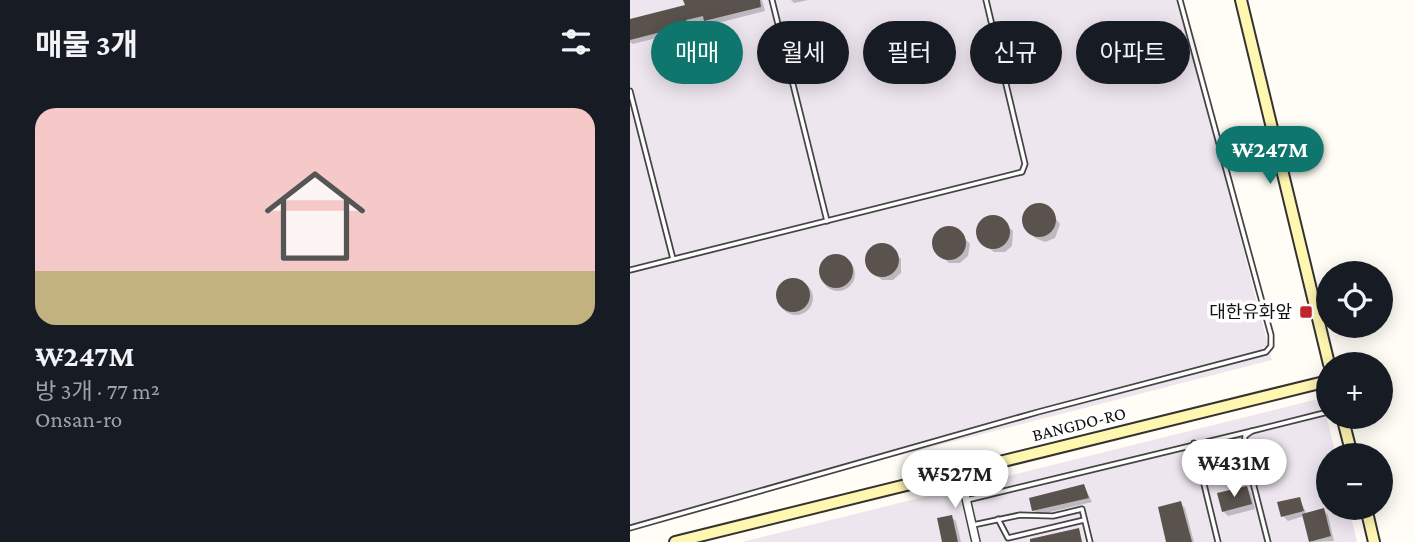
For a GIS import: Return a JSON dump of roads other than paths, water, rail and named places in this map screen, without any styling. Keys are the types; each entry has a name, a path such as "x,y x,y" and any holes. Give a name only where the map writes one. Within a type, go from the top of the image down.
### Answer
{"street":[{"path":"1241,0 1326,352"},
{"name":"BANGDO-RO","path":"675,542 1316,384"},
{"path":"960,472 976,542"},
{"path":"1369,520 1374,542"}],"lane":[{"path":"772,0 827,221"},
{"path":"630,270 1022,172 1025,164 986,0"},
{"path":"630,528 1038,412 1266,352 1270,346 1271,335 1180,0"},
{"path":"630,91 673,259"},
{"path":"967,499 1316,415"},
{"path":"1252,431 1245,436 1244,447 1268,542"},
{"path":"1194,443 1218,542"},
{"path":"973,526 1020,515 1053,516 1082,509 1090,542"},
{"path":"998,519 1008,538 1084,520"}],"place":[{"name":"대한유화앞","path":"1306,312"}]}
